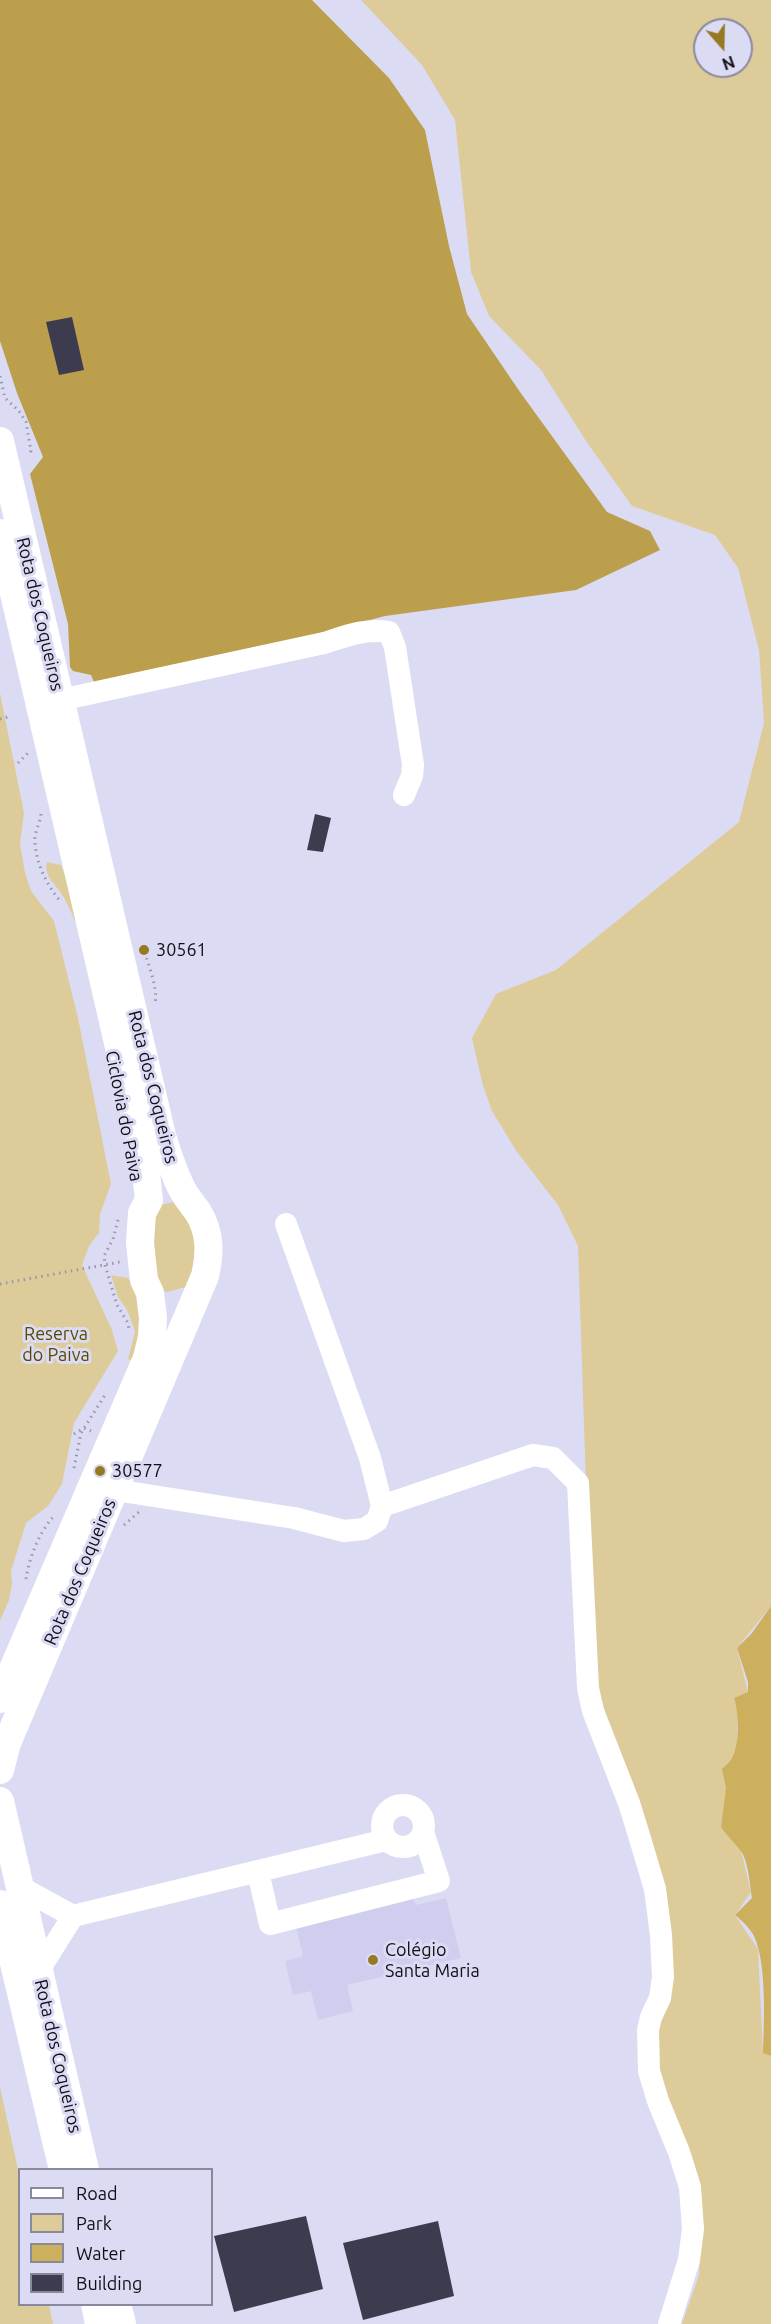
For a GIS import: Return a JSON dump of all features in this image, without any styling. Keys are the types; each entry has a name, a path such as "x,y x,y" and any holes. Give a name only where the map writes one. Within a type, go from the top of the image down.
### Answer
{"main road":[{"name":"Rota dos Coqueiros","path":"0,441 162,1136 183,1192 201,1216 208,1236 209,1255 205,1276 7,1743 0,1770"},
{"name":"Rota dos Coqueiros","path":"0,533 144,1155 149,1200 130,1217 140,1243 144,1280 150,1293 153,1318 147,1359 0,1700"},
{"path":"130,1217 165,1198 189,1199"},
{"path":"150,1293 172,1298 185,1296 199,1289"},
{"name":"Rota dos Coqueiros","path":"0,1801 9,1895 63,2168"},
{"name":"Rota dos Coqueiros","path":"9,1895 39,1970 85,2168"},
{"path":"95,2306 99,2324"},
{"path":"118,2306 122,2324"}],"street":[{"path":"60,700 324,643 361,631 389,632 395,647 413,765 412,776 404,795"},
{"path":"116,1490 294,1518 344,1531 364,1529 377,1521 382,1506 370,1458 286,1224"},
{"path":"382,1506 533,1455 553,1458 578,1483 588,1688 597,1721 629,1803 655,1889 662,1935 663,1977 660,1998 648,2030 649,2072 657,2101 679,2151 690,2187 693,2229 689,2260 669,2324"},
{"path":"9,1895 73,1916 386,1840 404,1847 416,1843 423,1832 424,1826 420,1814 415,1809 402,1805 385,1815 382,1827 386,1840"},
{"path":"258,1872 270,1924 439,1881 423,1832"},
{"path":"39,1970 73,1916"}],"path":[{"path":"0,376 5,398 19,411 26,422 31,451 23,461"},
{"path":"0,400 5,398"},
{"path":"0,719 8,717"},
{"path":"27,752 29,763"},
{"path":"39,805 41,816 34,841 42,872 52,891 65,906"},
{"path":"141,942 156,996 154,1009"},
{"path":"129,1331 128,1323 117,1305 104,1256 113,1239 130,1217"},
{"path":"0,1284 142,1258"},
{"path":"72,1478 81,1433 106,1395"},
{"path":"122,1527 140,1512 150,1496"},
{"path":"26,1586 28,1564 46,1526 60,1510"}],"shaded area":[{"path":"0,0 312,0 389,78 425,130 449,246 467,314 607,512 650,531 660,550 576,590 385,616 107,689 96,687 91,675 73,671 70,667 68,624 30,474 43,457 17,393 0,341"},
{"name":"Colégio Santa Maria","path":"413,1898 416,1905 446,1898 461,1958 347,1985 353,2011 318,2020 311,1991 293,1995 285,1961 303,1956 296,1927"}],"green space":[{"path":"361,0 771,0 771,1606 737,1648 748,1692 734,1698 738,1711 741,1850 751,1892 735,1915 758,1949 763,2053 771,2056 771,2324 682,2324 699,2275 701,2222 658,2067 656,2033 671,1999 598,1688 586,1484 578,1246 558,1205 517,1152 492,1111 483,1086 472,1038 496,994 556,970 739,822 764,723 759,650 738,568 715,535 632,506 586,441 541,370 489,316 471,272 455,120 422,65"},
{"name":"Reserva do Paiva","path":"0,693 24,813 20,844 25,873 31,891 54,921 78,1018 111,1184 100,1214 99,1233 89,1246 82,1265 112,1330 118,1351 74,1423 62,1484 48,1506 26,1523 11,1571 12,1584 9,1600 0,1621"},
{"path":"47,862 61,865 70,889 76,923 63,896 47,872"},
{"path":"174,1202 184,1206 202,1265 186,1287 167,1292 156,1288 149,1216 160,1205"},
{"path":"111,1275 128,1278 139,1300 141,1319 133,1361 128,1359 135,1331 127,1310 118,1297"},
{"path":"0,2087 18,2169 18,2306 49,2306 53,2324 0,2324"}],"water":[{"path":"771,1606 771,2056 763,2053 764,1993 758,1948 750,1930 735,1915 752,1898 747,1866 743,1854 721,1827 726,1788 722,1769 735,1752 737,1737 738,1720 734,1698 748,1692 748,1682 737,1648 752,1633"}],"building":[{"path":"72,317 84,370 59,375 46,322"},
{"path":"315,814 331,818 323,852 307,850"},
{"path":"306,2216 323,2289 234,2312 214,2236"},
{"path":"438,2221 454,2296 363,2320 343,2243"}],"place":[{"name":"30561","path":"144,950"},
{"name":"30577","path":"100,1471"},
{"name":"Colégio Santa Maria","path":"373,1960"}]}
